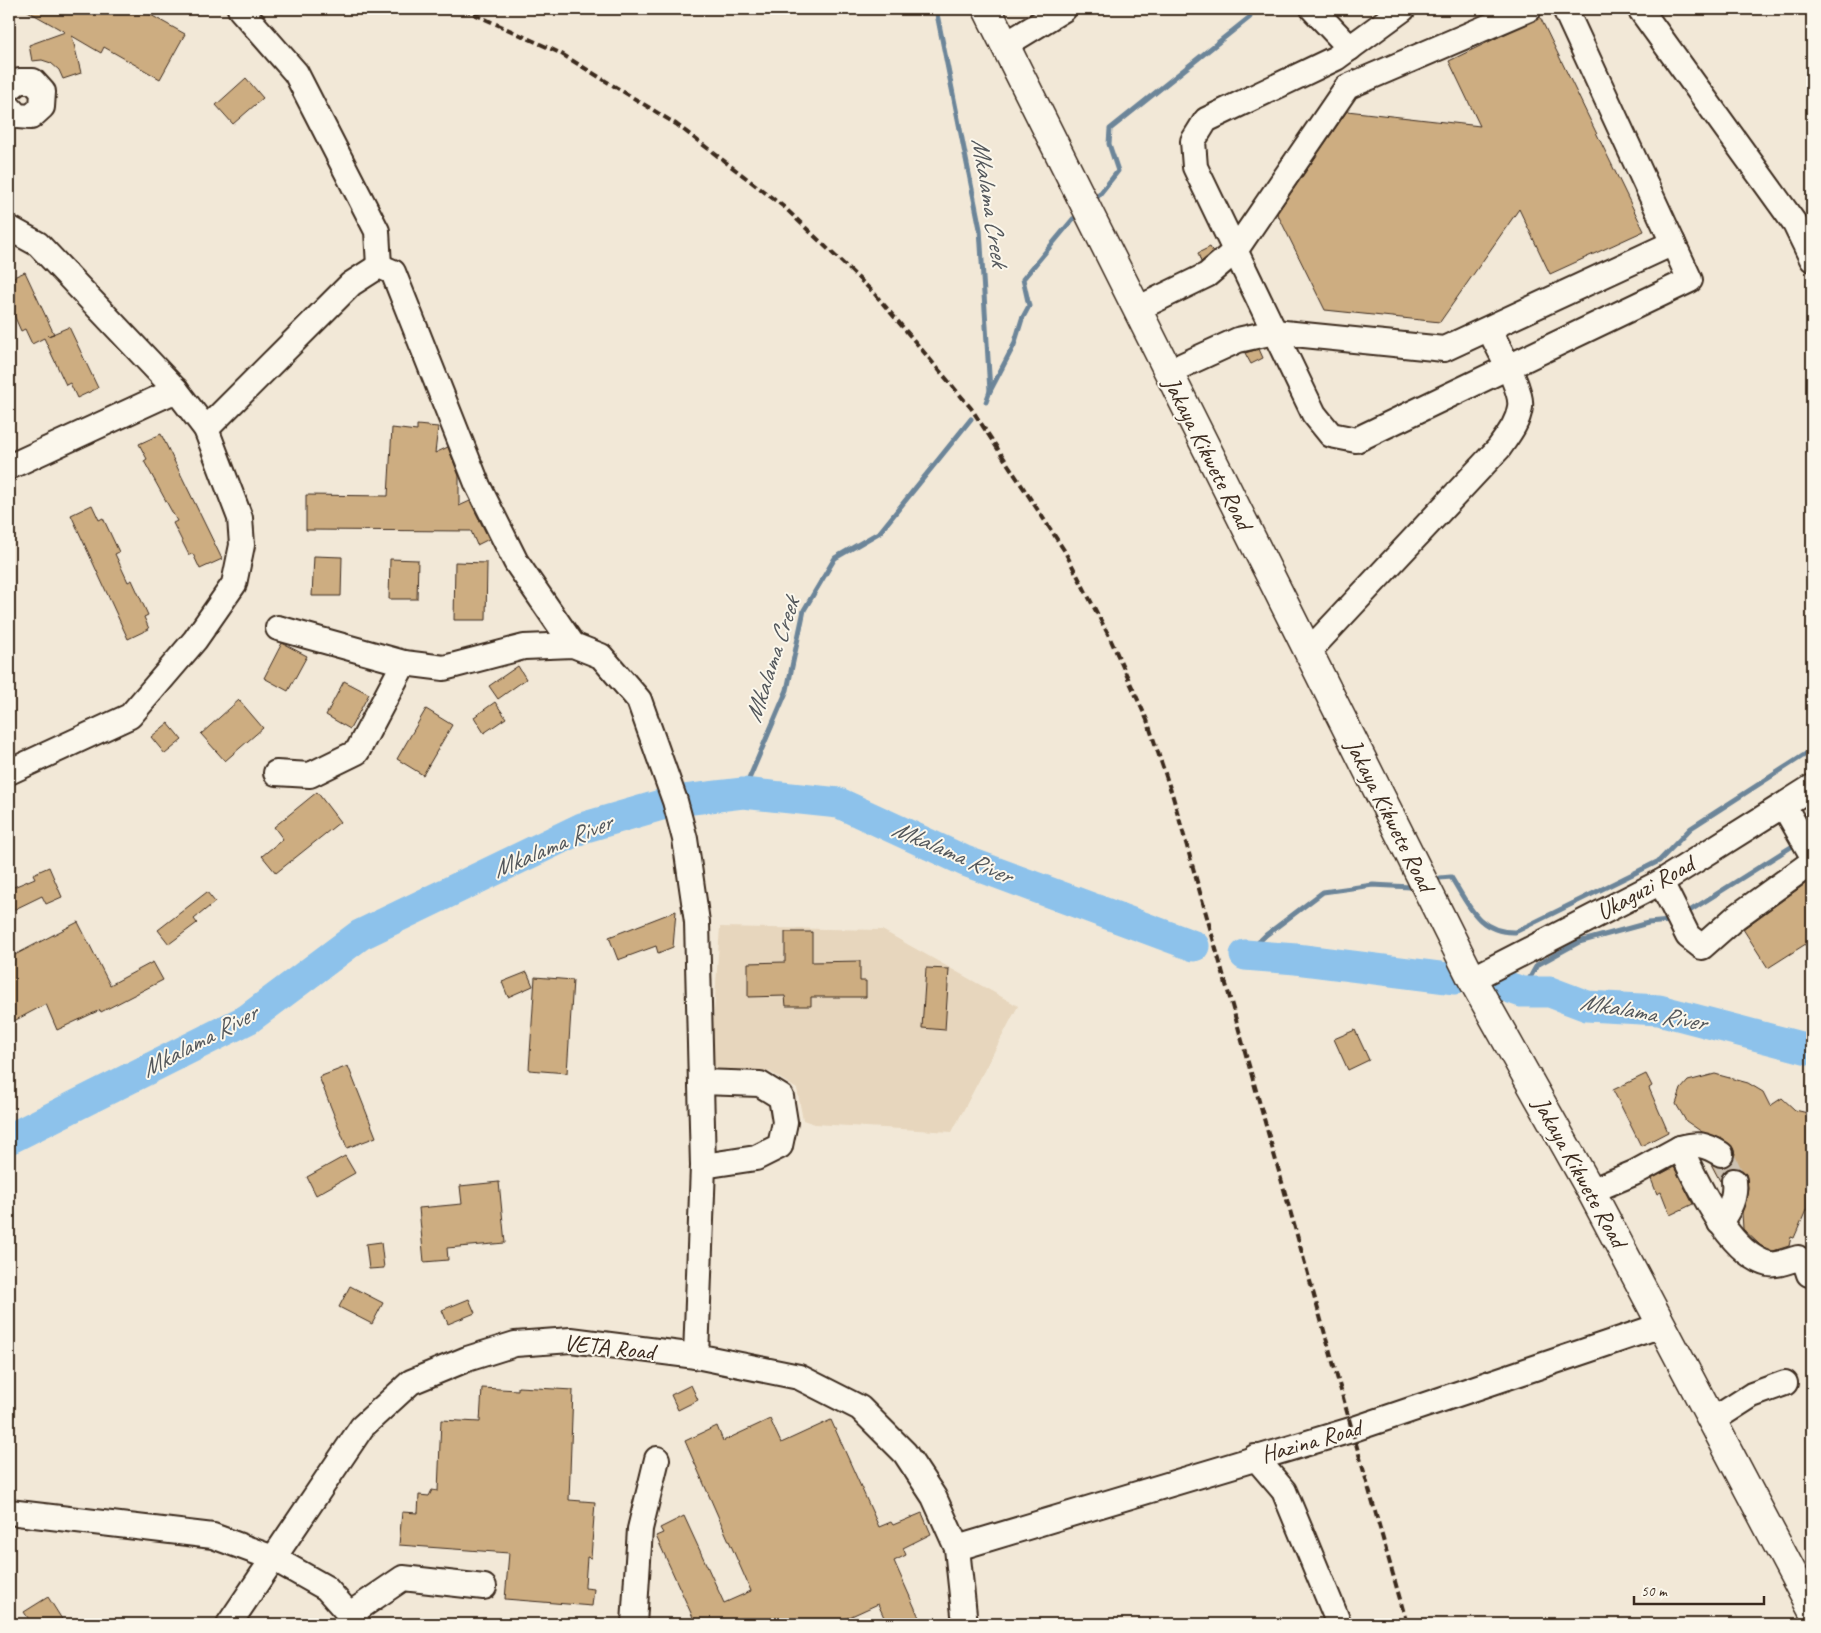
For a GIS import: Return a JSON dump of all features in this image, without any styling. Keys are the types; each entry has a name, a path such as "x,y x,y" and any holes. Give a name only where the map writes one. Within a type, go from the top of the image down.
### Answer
{"main road":[{"name":"Jakaya Kikwete Road","path":"987,9 1472,980 1591,1191 1809,1598"}],"street":[{"path":"240,9 296,73 377,231 379,266"},
{"path":"1004,46 1064,9"},
{"path":"1313,9 1350,48"},
{"path":"1403,9 1336,58 1206,120 1193,141 1195,167 1314,414 1331,435 1356,440 1690,280 1565,9"},
{"path":"1137,309 1207,275 1235,250 1347,87 1529,9"},
{"path":"1640,9 1795,224 1812,259"},
{"path":"9,89 19,80 33,81 43,92 42,107 31,117 11,118"},
{"path":"9,228 38,244 176,390 206,429 240,518 242,545 234,584 195,640 130,716 9,772"},
{"path":"1168,372 1238,340 1274,332 1444,349 1673,243"},
{"path":"206,429 351,284 379,266"},
{"path":"379,266 393,272 478,486 516,562 573,646"},
{"path":"1308,652 1499,448 1514,428 1521,406 1516,387 1489,329"},
{"path":"9,467 176,390"},
{"path":"278,628 404,663 444,668 524,647 573,646 600,656 639,700 674,801 684,839 697,922 703,1166 696,1356"},
{"path":"276,773 310,776 357,752 404,663"},
{"name":"Ukaguzi Road","path":"1472,980 1661,882 1812,787"},
{"path":"1784,806 1812,855"},
{"path":"1661,882 1688,936 1702,947 1736,917 1812,862"},
{"path":"701,1082 760,1084 781,1097 785,1122 780,1146 756,1158 703,1166"},
{"path":"1591,1191 1634,1173 1680,1148 1697,1144 1709,1147 1721,1154"},
{"path":"1680,1148 1720,1223 1751,1257 1771,1264 1798,1258 1809,1274"},
{"path":"1720,1223 1732,1205 1735,1193 1734,1181"},
{"name":"Hazina Road","path":"957,1548 1255,1457 1351,1430 1662,1325"},
{"name":"VETA Road","path":"229,1624 362,1427 411,1382 467,1359 515,1344 571,1340 696,1356 799,1377 860,1408 905,1453 934,1497 957,1548 965,1624"},
{"path":"1713,1420 1752,1395 1784,1383"},
{"path":"1255,1457 1284,1491 1339,1624"},
{"path":"634,1624 640,1529 657,1459"},
{"path":"9,1512 213,1536 273,1558 326,1588 354,1619 403,1578 484,1587"}],"shaded area":[{"path":"720,927 882,930 1018,1006 952,1132 815,1124 803,1120 797,1089 770,1072 710,1068"}],"building":[{"path":"24,9 140,9 185,34 160,79 104,47 101,53 72,36 81,73 63,79 59,70 51,63 42,60 32,61 29,45 65,32"},
{"path":"1540,17 1644,231 1550,274 1519,209 1440,322 1325,310 1277,213 1347,111 1480,126 1449,61"},
{"path":"246,78 263,98 233,124 216,105"},
{"path":"1210,247 1213,252 1201,262 1198,253"},
{"path":"25,272 54,334 69,327 98,388 77,398 70,383 66,385 44,338 32,344 25,329 21,331 9,304 9,279"},
{"path":"1259,349 1263,358 1251,364 1245,353"},
{"path":"417,425 438,427 435,453 448,447 459,476 459,506 470,501 489,539 477,545 471,531 306,530 306,495 388,496 392,428 417,431"},
{"path":"161,434 222,559 200,569 193,554 189,555 173,523 177,521 144,461 147,459 139,444"},
{"path":"92,505 99,520 103,518 119,552 115,554 128,582 132,580 148,615 144,617 149,629 128,639 71,515"},
{"path":"314,556 342,557 341,596 312,596"},
{"path":"390,559 418,560 417,599 389,599"},
{"path":"455,562 487,563 486,620 454,620"},
{"path":"282,643 307,656 288,691 264,678"},
{"path":"518,666 526,679 498,699 489,686"},
{"path":"344,681 369,694 350,729 326,715"},
{"path":"239,700 263,728 225,761 201,734"},
{"path":"495,702 506,718 484,733 474,717"},
{"path":"426,709 452,725 423,775 397,759"},
{"path":"168,723 182,740 165,754 151,737"},
{"path":"317,792 340,822 276,873 262,856 283,839 274,827"},
{"path":"49,867 62,897 46,904 42,896 9,912 9,889 35,878 33,874"},
{"path":"1812,879 1812,940 1768,968 1743,929"},
{"path":"207,892 215,902 194,919 197,923 169,944 158,930"},
{"path":"676,911 673,947 658,953 656,946 618,960 609,937"},
{"path":"78,922 110,985 153,962 163,980 101,1012 100,1010 57,1030 46,1004 14,1021 9,1011 9,958"},
{"path":"785,932 812,932 812,962 860,961 860,981 866,981 866,997 811,997 811,1006 786,1006 785,996 748,997 748,963 785,962"},
{"path":"926,968 949,969 945,1030 922,1028"},
{"path":"527,972 533,986 508,997 502,982"},
{"path":"535,977 573,980 567,1073 529,1070"},
{"path":"1355,1030 1369,1060 1348,1070 1334,1039"},
{"path":"348,1066 376,1137 347,1148 319,1077"},
{"path":"1646,1074 1652,1086 1649,1088 1668,1132 1641,1146 1613,1090"},
{"path":"1715,1074 1748,1083 1763,1092 1770,1106 1782,1098 1795,1110 1812,1114 1812,1175 1808,1177 1807,1208 1794,1238 1791,1237 1789,1246 1773,1251 1761,1246 1743,1229 1742,1213 1748,1188 1746,1174 1740,1169 1733,1167 1726,1170 1720,1181 1711,1164 1721,1168 1728,1166 1735,1154 1733,1148 1722,1139 1702,1132 1686,1121 1676,1104 1681,1089 1688,1081"},
{"path":"345,1156 355,1173 316,1195 307,1177"},
{"path":"1674,1167 1693,1204 1670,1215 1661,1192 1657,1194 1651,1179"},
{"path":"499,1182 505,1243 447,1248 448,1260 424,1262 419,1208 462,1204 460,1186"},
{"path":"381,1242 384,1268 369,1269 366,1244"},
{"path":"350,1286 383,1303 372,1324 339,1307"},
{"path":"469,1299 475,1313 448,1324 442,1310"},
{"path":"691,1385 698,1400 678,1410 671,1395"},
{"path":"518,1387 573,1390 569,1500 595,1502 591,1558 587,1557 585,1585 585,1588 594,1589 592,1606 505,1599 509,1553 399,1545 402,1512 418,1513 419,1495 429,1496 432,1490 438,1491 441,1420 480,1422 482,1388 518,1390"},
{"path":"770,1419 781,1443 831,1420 879,1527 891,1522 893,1525 922,1513 931,1534 903,1548 906,1555 894,1561 922,1624 887,1624 878,1604 834,1624 696,1624 656,1536 663,1533 660,1528 684,1516 724,1603 751,1591 685,1441 717,1426 723,1441"},
{"path":"48,1597 65,1624 32,1624 24,1612"}],"waterway":[{"name":"Mkalama Creek","path":"936,9 980,229 990,391 986,402"},
{"path":"1095,200 1118,171 1109,144 1110,129 1250,17"},
{"path":"990,391 1014,345 1022,319 1029,306 1023,279 1073,219"},
{"name":"Mkalama Creek","path":"743,793 787,690 804,610 835,558 880,532 971,419"},
{"path":"1440,878 1451,877 1469,907 1483,922 1492,928 1515,932 1659,861 1691,828 1812,750"},
{"name":"Mkalama River","path":"9,1139 248,1019 360,935 582,828 675,801 743,793 839,803 965,861 1194,946"},
{"path":"1688,912 1791,847"},
{"path":"1245,955 1266,935 1323,892 1373,885 1411,887"},
{"path":"1522,992 1537,965 1579,942 1648,923 1670,921"},
{"name":"Mkalama River","path":"1245,955 1296,959 1455,979"},
{"name":"Mkalama River","path":"1502,985 1522,992 1550,992 1587,1006 1659,1010 1812,1050"}],"tunnel":[{"path":"1721,1154 1734,1181"}],"railway":[{"path":"463,9 560,53 676,124 784,207 874,293 971,408 1064,550 1109,636 1147,720 1173,797 1407,1624"}]}
